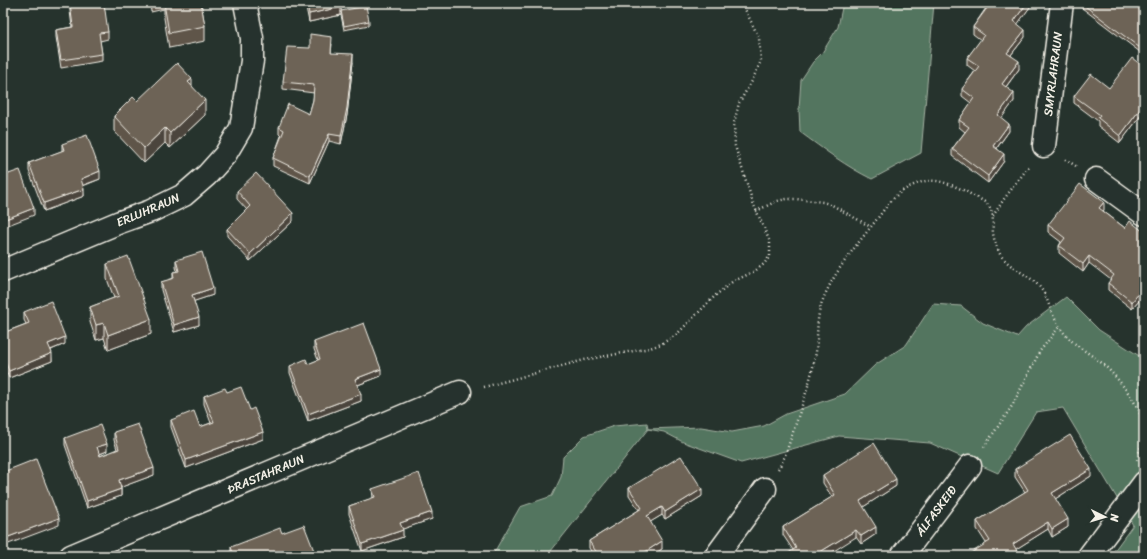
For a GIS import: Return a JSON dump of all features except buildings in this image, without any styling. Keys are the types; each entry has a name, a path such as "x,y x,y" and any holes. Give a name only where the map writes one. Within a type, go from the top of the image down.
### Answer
{"street":[{"name":"ERLUHRAUN","path":"3,271 120,222 151,211 184,195 225,155 241,128 252,61 252,38 245,3"},
{"name":"SMYRLAHRAUN","path":"1044,146 1062,3"},
{"path":"1096,179 1144,214"},
{"name":"ÞRASTAHRAUN","path":"71,556 460,392"},
{"name":"ÁLFASKEIÐ","path":"902,556 970,466"},
{"path":"1089,556 1140,475"},
{"path":"716,556 764,489"}],"path":[{"path":"460,392 584,360 650,348 661,344 676,335 716,294 732,282 759,268 770,256 770,242 756,210 735,146 734,123 739,104 761,61 759,38 742,3"},
{"path":"993,217 1004,198 1044,146 1096,179"},
{"path":"764,489 780,466 804,399 816,351 819,314 822,301 845,260 896,195 912,186 927,181 942,182 960,189 988,205 993,217 996,247 1002,256 1043,290 1059,327 1070,340 1111,371 1136,405 1141,416 1143,436 1140,475"},
{"path":"756,210 777,201 796,198 832,204 871,227"},
{"path":"970,466 1012,406 1040,351 1059,327"}],"green space":[{"path":"843,3 934,3 921,153 872,179 844,163 800,132 799,109 801,80 813,62 822,53 838,27"},
{"path":"1066,297 1099,330 1144,359 1144,556 1116,556 1114,551 1133,525 1063,408 1036,412 998,473 930,443 839,436 741,463 683,442 664,432 648,429 701,427 732,432 764,426 786,414 845,394 875,365 906,345 933,304 961,306 983,323 1017,337 1026,327"},
{"path":"647,423 648,429 547,556 492,556 520,507 552,496 561,477 563,457 584,436 614,426"}]}
